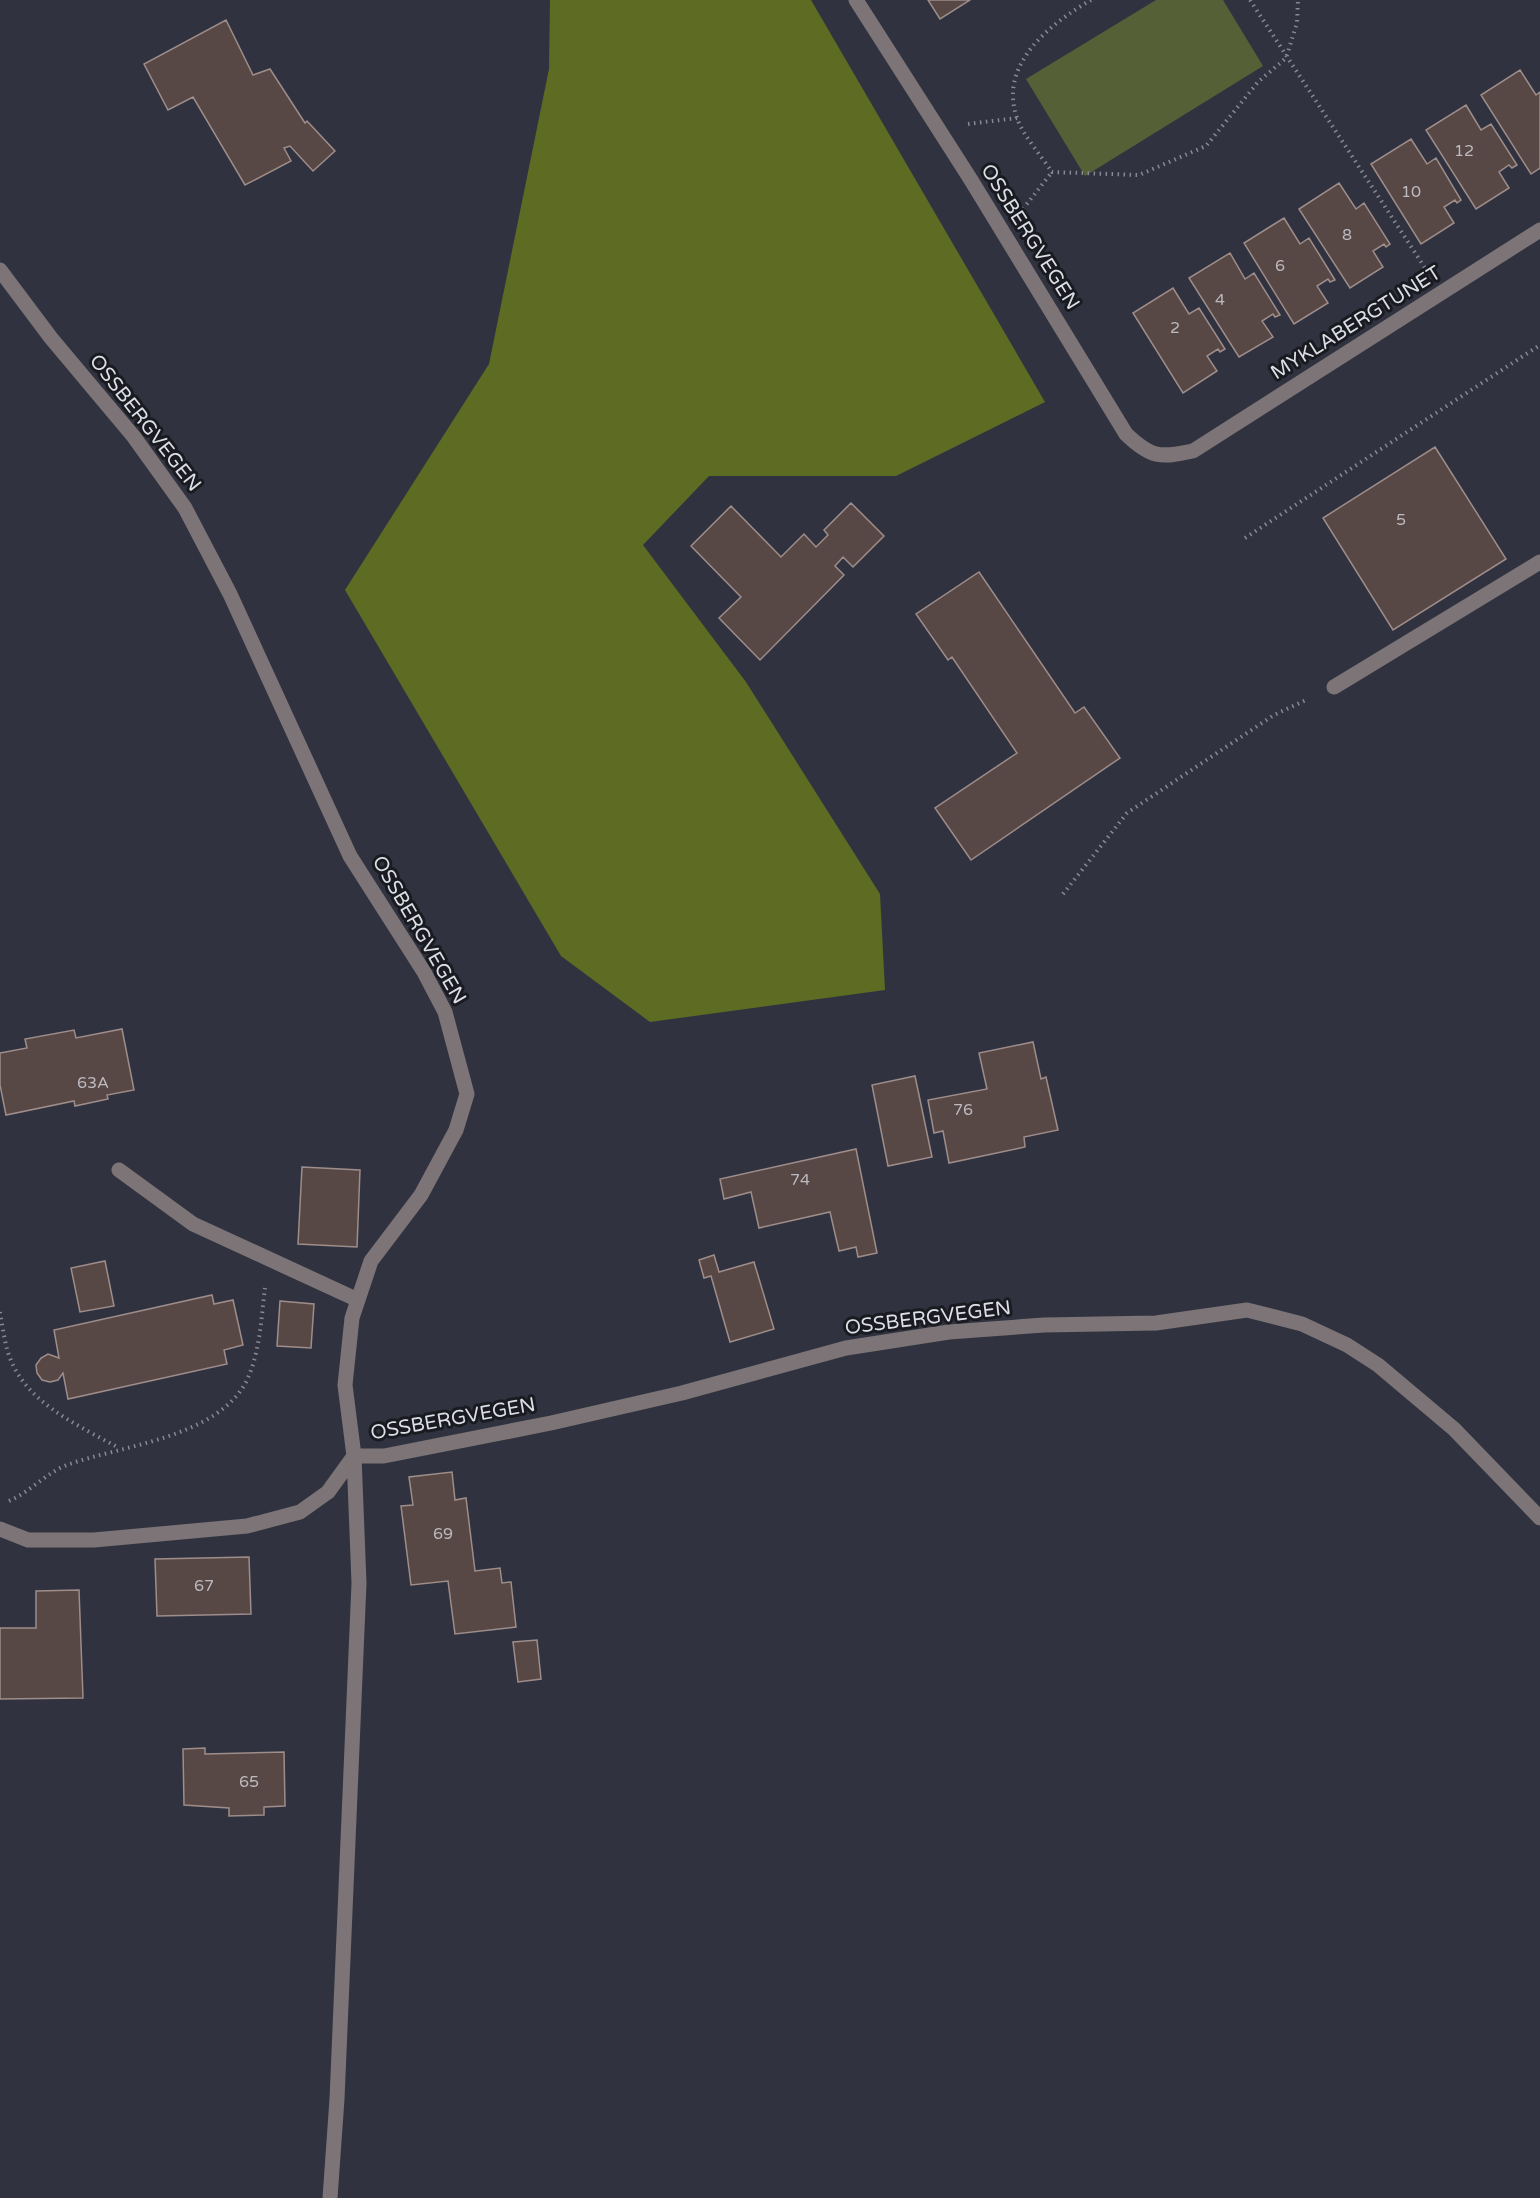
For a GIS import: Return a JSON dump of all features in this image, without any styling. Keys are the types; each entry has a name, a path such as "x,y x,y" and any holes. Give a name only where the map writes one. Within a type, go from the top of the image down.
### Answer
{"street":[{"name":"OSSBERGVEGEN","path":"856,0 1000,228 1126,434 1144,452 1169,456 1193,451"},
{"name":"MYKLABERGTUNET","path":"1193,451 1540,230"},
{"name":"OSSBERGVEGEN","path":"0,270 51,338 134,437 185,508 230,594 351,856 424,972 445,1012 467,1094 456,1130 421,1195 371,1261 352,1318 345,1385 354,1456 384,1456 551,1423 682,1393 846,1348 949,1332 1044,1325 1156,1323 1247,1310 1302,1324 1347,1345 1378,1365 1454,1429 1540,1518"},
{"path":"1334,687 1540,562"},
{"path":"119,1170 193,1224 358,1300"},
{"path":"0,1529 28,1540 94,1540 247,1526 300,1512 328,1492 354,1456"},
{"path":"330,2198 337,2098 359,1583 354,1456"}],"path":[{"path":"1052,172 1017,118 1013,79 1026,52 1069,12 1091,0"},
{"path":"1250,0 1442,294"},
{"path":"1052,172 1139,176 1206,146 1258,82 1287,58 1297,23 1298,0"},
{"path":"939,133 964,124 1017,118"},
{"path":"1000,228 1018,215 1052,172"},
{"path":"1245,538 1540,345"},
{"path":"1063,894 1127,813 1274,715 1334,687"},
{"path":"0,1505 19,1497 64,1466 119,1448 177,1435 217,1415 245,1383 258,1344 269,1259"},
{"path":"0,1312 7,1351 23,1381 49,1408 119,1448"}],"green space":[{"path":"550,0 811,0 1045,402 896,476 709,476 643,545 746,682 880,894 885,990 650,1022 561,956 345,590 489,364 549,69"},
{"path":"1156,0 1223,0 1263,66 1085,176 1026,79"}],"building":[{"path":"928,0 970,0 940,19"},
{"path":"226,20 253,75 270,69 305,123 307,121 335,151 313,171 290,146 284,148 291,161 245,185 193,97 168,110 144,64"},
{"path":"1520,70 1536,95 1540,92 1540,168 1531,174 1481,95"},
{"path":"1466,105 1481,130 1491,124 1517,165 1512,168 1509,165 1499,172 1509,188 1476,209 1426,130"},
{"path":"1411,139 1427,164 1436,158 1461,200 1457,203 1455,200 1444,207 1454,223 1421,244 1371,164"},
{"path":"1339,183 1356,209 1364,203 1390,244 1386,247 1384,244 1373,251 1383,267 1350,288 1299,209"},
{"path":"1284,218 1300,244 1309,238 1335,280 1330,282 1328,279 1317,286 1328,303 1294,324 1244,243"},
{"path":"1230,253 1245,279 1254,273 1280,315 1275,317 1273,314 1262,321 1273,337 1239,357 1189,278"},
{"path":"1173,288 1189,314 1199,308 1225,349 1220,352 1218,349 1207,356 1217,371 1183,393 1133,313"},
{"path":"1435,447 1506,559 1393,630 1323,518"},
{"path":"851,503 884,536 853,567 843,557 835,566 844,575 760,660 719,618 741,597 691,546 731,506 781,557 804,534 816,547 828,535 824,530"},
{"path":"979,572 1075,713 1084,707 1120,758 971,860 935,808 1017,753 952,657 948,660 916,614"},
{"path":"122,1029 134,1090 107,1095 108,1099 75,1106 74,1101 6,1115 0,1085 0,1053 27,1048 25,1039 74,1030 76,1038"},
{"path":"1033,1042 1041,1079 1046,1077 1058,1130 1024,1137 1025,1147 949,1163 943,1131 934,1133 928,1100 987,1089 979,1053"},
{"path":"915,1076 932,1157 888,1166 872,1085"},
{"path":"856,1149 877,1253 858,1257 856,1247 839,1251 830,1212 759,1228 751,1192 724,1199 720,1179"},
{"path":"302,1167 360,1170 357,1247 298,1244"},
{"path":"714,1255 719,1272 754,1262 774,1329 730,1342 711,1276 704,1278 699,1260"},
{"path":"105,1261 114,1306 80,1312 71,1268"},
{"path":"212,1295 214,1304 233,1300 243,1345 224,1350 227,1364 68,1399 63,1373 58,1380 50,1382 42,1380 37,1373 36,1365 41,1358 48,1354 59,1358 54,1330"},
{"path":"280,1301 314,1304 311,1348 277,1346"},
{"path":"452,1472 455,1500 466,1498 475,1571 500,1568 502,1583 511,1582 516,1627 455,1634 448,1581 411,1585 401,1506 413,1505 409,1477"},
{"path":"249,1557 251,1614 157,1616 155,1559"},
{"path":"79,1590 83,1698 0,1699 0,1628 36,1628 36,1591"},
{"path":"537,1640 541,1679 518,1682 513,1642"},
{"path":"205,1748 205,1754 284,1752 285,1806 264,1807 264,1815 229,1816 229,1808 184,1805 183,1749"}]}
